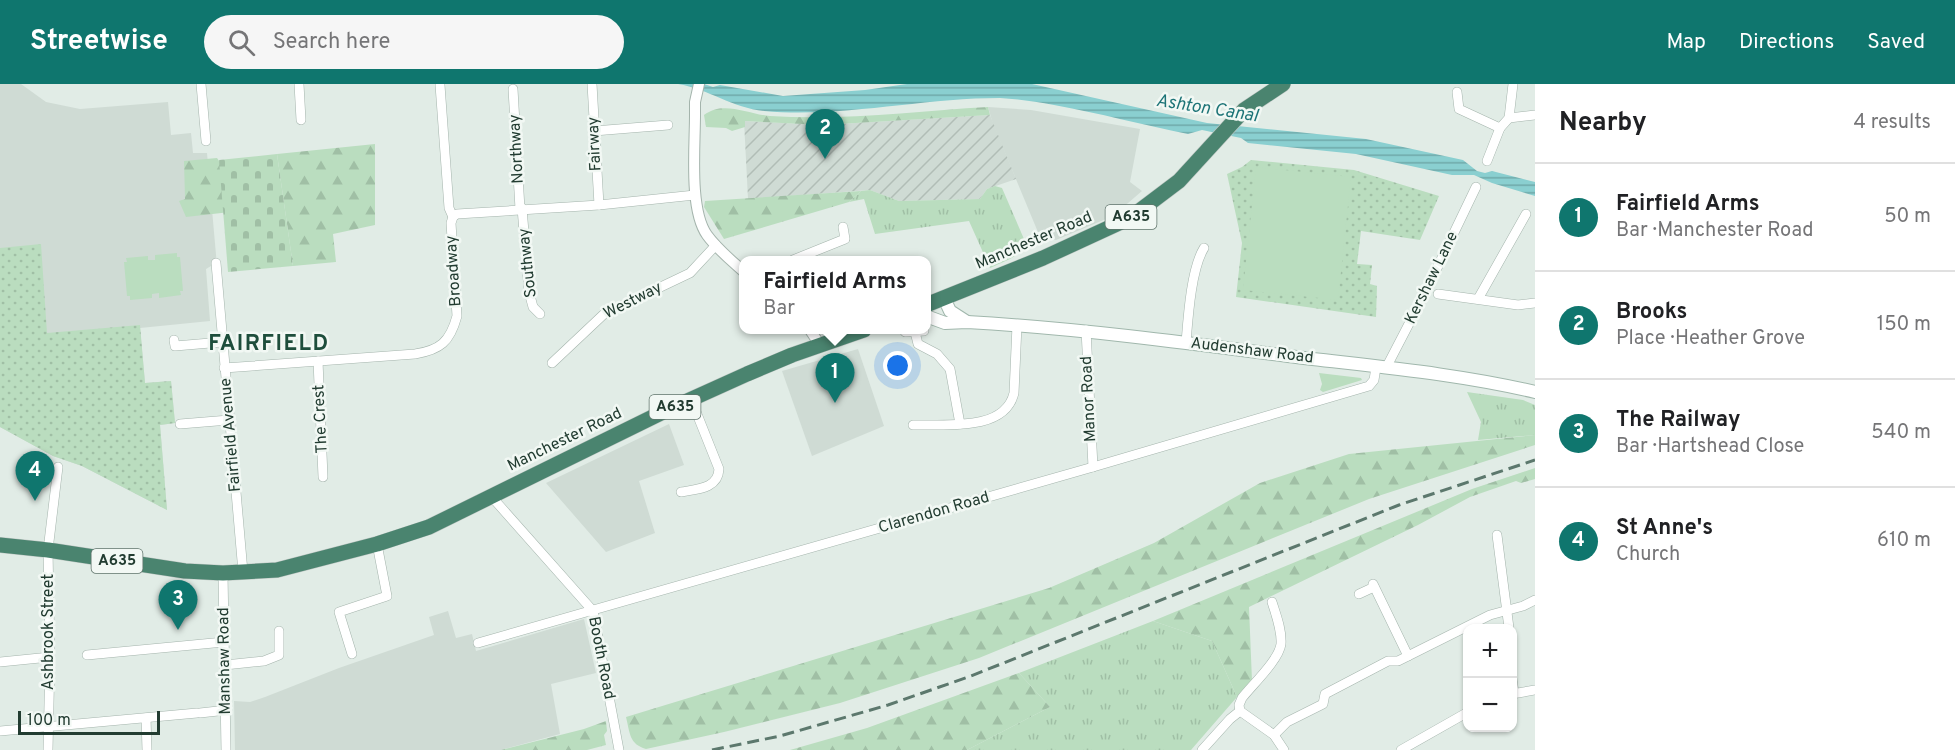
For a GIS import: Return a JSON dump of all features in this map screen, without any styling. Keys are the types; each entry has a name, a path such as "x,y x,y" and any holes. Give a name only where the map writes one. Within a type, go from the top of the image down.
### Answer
{"highway":[{"name":"Manchester Road","path":"931,303 1043,258 1130,218 1179,181 1244,110 1283,84"},
{"name":"Manchester Road","path":"243,572 277,570 377,544 429,527 691,399 747,374 852,334"},
{"name":"A635","path":"0,545 185,571 243,572"}],"main road":[{"path":"944,298 950,311 967,322"},
{"name":"Audenshaw Road","path":"931,317 951,324 967,322 1086,330 1507,385 1535,392"}],"street":[{"path":"201,84 206,141"},
{"path":"299,84 301,120"},
{"name":"Fairway","path":"592,84 598,205"},
{"path":"699,84 695,102 696,208 703,228 716,245 739,267"},
{"path":"1487,161 1500,128 1509,118 1513,84"},
{"path":"440,85 449,208 453,217"},
{"name":"Northway","path":"513,88 521,209"},
{"path":"1457,92 1460,109 1500,128"},
{"path":"1509,118 1535,115"},
{"path":"594,131 668,125"},
{"name":"Kershaw Lane","path":"1381,368 1422,299 1476,187"},
{"name":"Broadway","path":"224,368 415,354 429,352 442,345 454,328 457,316 451,223 453,217 463,213 598,205 695,195"},
{"name":"Southway","path":"521,209 530,292 533,308 540,314"},
{"path":"1478,299 1526,214"},
{"path":"808,256 847,243 843,227"},
{"name":"Westway","path":"552,363 604,314 690,273 716,245"},
{"path":"1186,343 1189,305 1198,260 1204,248"},
{"path":"1186,257 1198,260"},
{"name":"Fairfield Avenue","path":"216,263 243,572"},
{"path":"1438,294 1518,305 1535,303"},
{"path":"913,425 980,422 1005,412 1012,402 1016,377 1017,325"},
{"name":"Manor Road","path":"1086,330 1093,467"},
{"path":"813,334 820,345"},
{"path":"916,334 918,344 937,354 950,369 960,424"},
{"path":"174,340 175,346 222,342"},
{"name":"The Crest","path":"318,361 323,477"},
{"name":"Clarendon Road","path":"478,644 1369,386 1381,368"},
{"path":"681,492 710,486 719,474 691,399"},
{"path":"180,424 229,420"},
{"name":"Ashbrook Street","path":"48,750 50,657 48,550 58,467"},
{"name":"Booth Road","path":"491,496 593,611 619,748"},
{"path":"1497,535 1509,624"},
{"path":"352,654 339,612 387,596 377,544"},
{"name":"Manshaw Road","path":"223,573 226,750"},
{"path":"1359,594 1374,586 1408,656"},
{"path":"1274,735 1287,722 1323,704 1325,694 1388,661 1398,661 1490,615 1523,606 1535,600"},
{"path":"1272,602 1279,625 1281,645 1274,659 1242,698 1239,705 1240,711 1274,735 1284,750"},
{"path":"225,665 264,661 279,655 279,631"},
{"path":"87,655 224,642"},
{"path":"0,662 50,657"},
{"path":"1517,693 1535,690"},
{"path":"0,731 227,710"},
{"path":"1202,750 1240,711"},
{"path":"1407,748 1463,714"},
{"path":"146,718 147,750"}],"shaded area":[{"path":"0,84 21,84 46,102 80,109 168,102 171,135 191,133 193,153 207,153 217,266 206,269 210,321 140,328 145,383 171,381 175,423 160,425 167,510 82,466 53,456 0,427"},
{"path":"988,107 1031,110 1140,129 1130,182 1142,191 1113,216 1056,240 1040,237"},
{"path":"990,115 1016,179 987,189 980,199 899,201 870,190 748,199 744,121 822,125"},
{"path":"858,349 884,426 812,456 782,371"},
{"path":"669,424 684,465 639,481 655,533 606,552 546,483"},
{"path":"448,611 456,638 472,634 476,651 584,619 596,673 551,684 560,734 501,750 235,750 234,701 250,702 434,635 429,617"}],"green space":[{"path":"988,107 990,115 822,125 745,121 745,127 732,131 726,128 706,127 704,115 727,108 770,116 825,117"},
{"path":"375,144 375,225 333,234 336,262 293,266 277,154"},
{"path":"277,154 293,266 228,272 219,160"},
{"path":"217,158 231,178 239,211 186,217 179,201 185,199 184,161"},
{"path":"1251,160 1354,170 1439,196 1420,240 1361,231 1357,264 1372,265 1370,284 1377,286 1376,317 1236,297 1242,243 1227,174"},
{"path":"1256,167 1351,177 1338,300 1243,290"},
{"path":"995,186 1002,188 1024,239 1022,252 990,268 969,221 875,234 864,199 849,202 861,191 870,190 899,201 980,199 987,189"},
{"path":"861,191 849,202 724,239 704,207 705,201"},
{"path":"41,244 47,333 140,325 145,383 171,381 175,423 160,425 167,510 82,466 53,456 0,427 0,248"},
{"path":"177,253 177,257 180,257 183,291 180,291 181,295 159,298 159,293 152,294 152,298 130,300 130,296 127,296 124,262 127,262 126,258 148,256 148,260 155,260 155,255"},
{"path":"1319,373 1361,378 1362,380 1323,392 1320,390 1322,384"},
{"path":"1467,392 1523,400 1535,405 1535,435 1478,440 1481,422"},
{"path":"1535,435 1535,445 1369,499 979,658 840,703 646,749 633,741 630,733 626,717 1049,588 1154,543 1260,483 1349,454"},
{"path":"1535,468 1535,479 1521,483 1516,481 1470,497 1418,525 1249,607 1252,681 1237,697 1212,641 1153,621 1472,489"},
{"path":"1153,621 1212,641 1237,697 1191,750 967,750 1050,707 1019,673"},
{"path":"1019,673 1050,707 967,750 790,750 867,728"},
{"path":"606,721 607,731 604,735 606,745 587,750 501,750 584,729"}],"water":[{"path":"678,84 704,84 713,87 720,85 783,96 865,90 907,84 1032,84 1207,123 1366,139 1463,160 1477,171 1485,173 1492,171 1535,182 1535,196 1474,175 1452,175 1356,154 1248,143 1241,138 1202,130 1188,134 1071,108 1020,100 971,99 823,112 764,111"}],"railway":[{"path":"712,750 780,736 888,705 971,676 1399,505 1535,460"}],"place":[{"name":"Brooks","path":"825,159"},
{"name":"Fairfield Arms","path":"835,403"},
{"name":"St Anne's","path":"35,501"},
{"name":"The Railway","path":"178,630"}],"district":[{"name":"FAIRFIELD","path":"269,344"}],"water label":[{"name":"Ashton Canal","path":"1207,109"}]}
